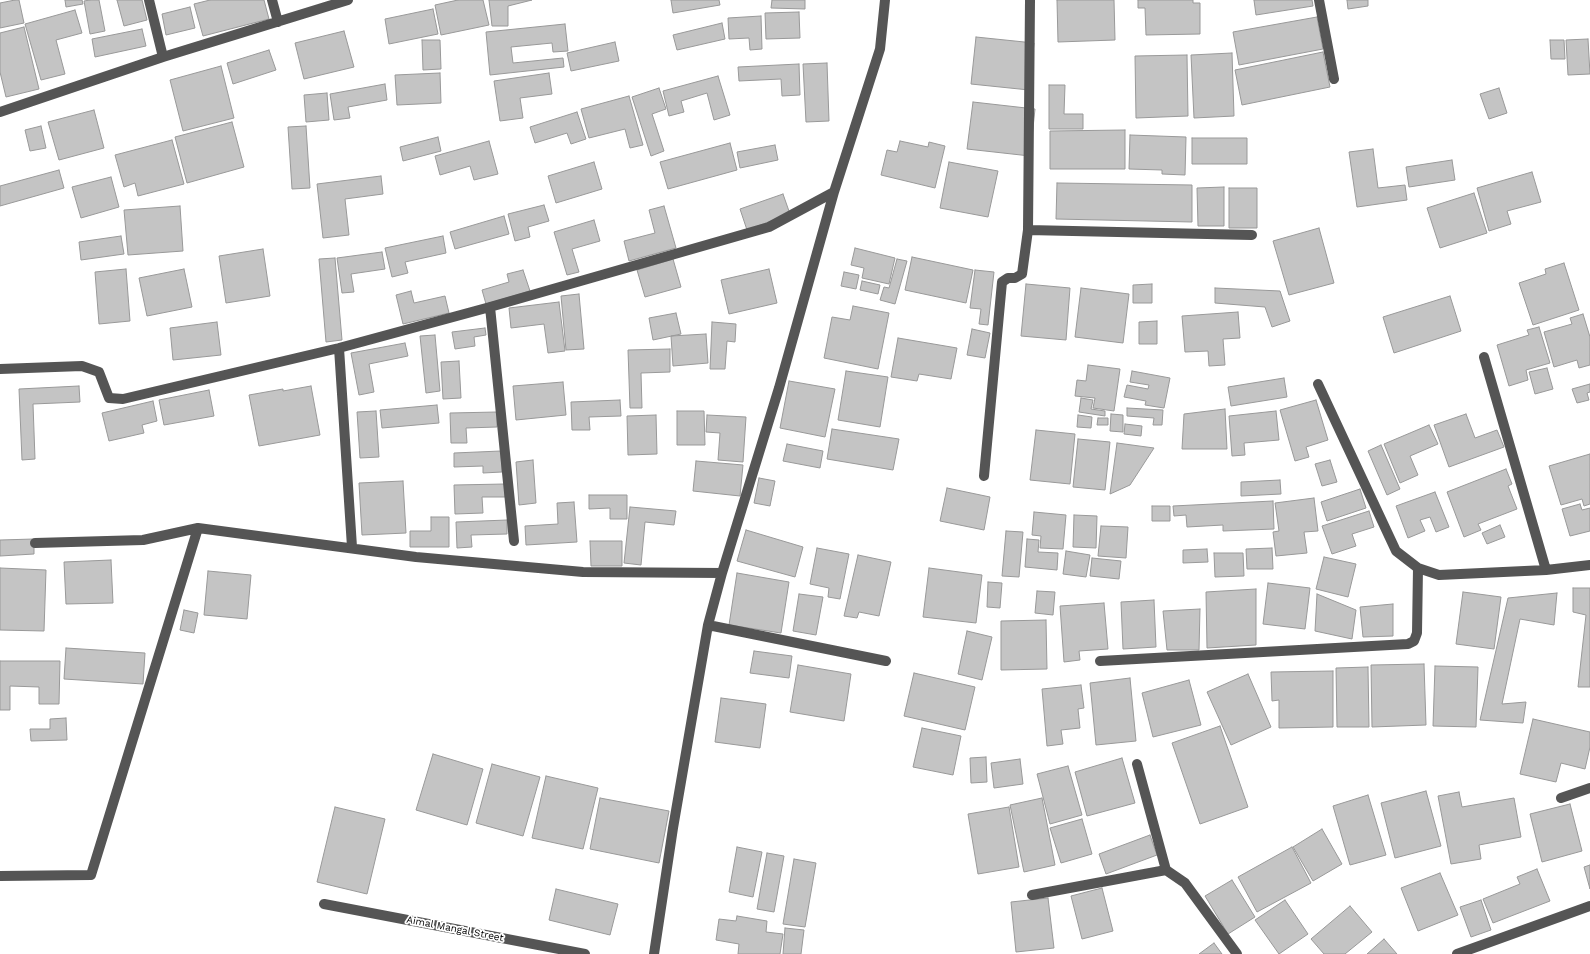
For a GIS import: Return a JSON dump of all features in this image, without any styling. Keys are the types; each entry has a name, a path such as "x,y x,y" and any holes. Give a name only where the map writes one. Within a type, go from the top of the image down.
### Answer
{"street":[{"path":"149,0 163,57"},
{"path":"272,0 278,22"},
{"path":"0,112 163,57 348,0"},
{"path":"654,954 673,828 708,625 722,573 779,388 834,192 880,49 885,0"},
{"path":"984,476 1002,282 1008,278 1015,278 1022,274 1028,230 1030,0"},
{"path":"1319,0 1334,79"},
{"path":"0,369 82,366 99,372 109,398 123,399 339,348 490,307 769,227 834,192"},
{"path":"1028,230 1252,236"},
{"path":"490,307 514,541"},
{"path":"339,348 352,548"},
{"path":"1484,357 1546,570"},
{"path":"1318,384 1396,551 1418,568 1439,575 1546,570 1590,565"},
{"path":"36,543 143,540 198,528 416,557 583,572 722,573"},
{"path":"0,876 91,874 198,528"},
{"path":"1100,661 1408,644 1414,641 1417,633 1418,568"},
{"path":"708,625 886,661"},
{"path":"1137,764 1166,870 1185,883 1237,954"},
{"path":"1561,798 1590,788"},
{"path":"1032,895 1166,870"},
{"name":"Aimal Mangal Street","path":"324,904 585,954"},
{"path":"1457,954 1590,906"}],"building":[{"path":"19,0 24,23 0,28 0,3"},
{"path":"65,0 82,0 83,4 66,7"},
{"path":"99,0 105,31 90,34 84,1"},
{"path":"117,0 142,0 147,20 124,26"},
{"path":"210,0 264,0 269,19 203,36 194,4"},
{"path":"458,0 483,0 489,25 441,35 435,5"},
{"path":"489,0 532,0 508,6 508,26 492,26"},
{"path":"671,0 719,0 720,5 673,13"},
{"path":"772,0 805,0 805,9 771,8"},
{"path":"1057,0 1114,0 1115,40 1058,42"},
{"path":"1138,0 1193,0 1193,3 1200,3 1200,34 1146,35 1145,8 1138,8"},
{"path":"1254,0 1312,0 1313,6 1256,15"},
{"path":"1347,0 1368,0 1368,6 1348,9"},
{"path":"190,7 195,28 166,35 162,14"},
{"path":"433,9 438,34 389,44 385,19"},
{"path":"75,10 82,33 56,40 65,74 41,80 25,24"},
{"path":"799,12 800,38 766,39 765,13"},
{"path":"761,16 762,49 750,50 749,38 729,39 728,18"},
{"path":"1317,17 1323,49 1239,65 1233,32"},
{"path":"722,23 725,39 677,50 673,35"},
{"path":"565,24 568,51 553,52 552,43 511,47 513,63 563,58 564,67 490,75 486,32"},
{"path":"24,27 39,89 6,97 0,72 0,33"},
{"path":"142,29 146,46 95,57 92,39"},
{"path":"344,31 354,67 304,79 295,43"},
{"path":"976,37 1034,43 1029,90 971,84"},
{"path":"1588,39 1590,74 1568,75 1566,40"},
{"path":"422,40 440,40 441,69 423,70"},
{"path":"1550,40 1564,40 1565,59 1551,59"},
{"path":"615,42 619,61 571,71 567,53"},
{"path":"269,50 276,70 233,84 227,63"},
{"path":"1323,52 1330,87 1242,105 1235,70"},
{"path":"1232,53 1234,116 1194,118 1191,55"},
{"path":"1187,55 1188,116 1136,118 1135,56"},
{"path":"827,63 829,121 806,122 803,64"},
{"path":"799,64 800,95 782,96 781,79 739,81 738,67"},
{"path":"221,66 234,118 183,131 170,80"},
{"path":"440,73 441,103 397,105 395,75"},
{"path":"549,73 552,94 520,98 523,118 500,121 494,81"},
{"path":"718,76 730,115 714,120 707,93 681,101 684,112 669,116 663,91"},
{"path":"385,84 387,100 348,107 350,118 334,120 330,94"},
{"path":"1049,85 1065,85 1064,114 1083,114 1083,129 1049,129"},
{"path":"659,88 666,109 652,114 664,151 651,156 632,97"},
{"path":"1499,88 1507,113 1489,119 1480,94"},
{"path":"327,93 329,120 306,122 304,95"},
{"path":"629,96 643,145 630,148 625,129 589,138 581,109"},
{"path":"973,102 1035,109 1030,156 967,149"},
{"path":"94,110 104,148 59,160 48,122"},
{"path":"577,112 586,139 571,144 567,133 535,143 530,127"},
{"path":"232,122 244,167 187,183 175,137"},
{"path":"41,126 46,148 30,151 25,130"},
{"path":"306,126 310,188 292,189 288,127"},
{"path":"1125,130 1125,169 1050,169 1050,131"},
{"path":"1130,135 1186,137 1185,175 1162,174 1162,170 1129,169"},
{"path":"438,137 441,151 403,161 400,147"},
{"path":"1192,138 1247,138 1247,164 1192,164"},
{"path":"172,140 184,184 138,196 135,183 124,187 115,155"},
{"path":"489,141 498,174 474,180 470,166 440,175 435,156"},
{"path":"900,141 928,147 929,142 945,146 935,188 881,175 887,150 897,152"},
{"path":"730,143 737,170 668,189 660,162"},
{"path":"775,145 778,160 740,168 737,152"},
{"path":"1373,149 1378,188 1405,185 1407,200 1357,207 1349,152"},
{"path":"1452,160 1455,180 1409,187 1406,167"},
{"path":"594,162 602,189 556,203 548,176"},
{"path":"949,162 998,171 988,217 940,208"},
{"path":"59,170 64,188 0,206 0,186"},
{"path":"1532,172 1541,202 1507,211 1511,224 1489,231 1477,188"},
{"path":"381,176 383,194 345,199 349,235 323,238 317,184"},
{"path":"111,177 119,207 81,218 72,187"},
{"path":"1057,183 1192,185 1192,222 1056,219"},
{"path":"1224,187 1224,226 1198,226 1197,188"},
{"path":"1229,188 1257,188 1257,228 1229,228"},
{"path":"1474,193 1487,233 1440,248 1427,208"},
{"path":"783,194 790,214 747,230 740,209"},
{"path":"544,205 549,221 528,227 530,237 515,241 508,214"},
{"path":"180,206 183,251 128,255 124,210"},
{"path":"664,206 676,248 629,261 624,241 655,233 649,210"},
{"path":"504,216 509,234 455,249 450,232"},
{"path":"594,220 600,241 572,249 579,272 567,275 554,232"},
{"path":"1319,228 1334,283 1289,295 1273,241"},
{"path":"121,236 124,254 81,260 79,242"},
{"path":"443,236 446,253 405,262 408,273 392,277 385,248"},
{"path":"855,248 895,258 889,284 862,278 864,268 851,265"},
{"path":"263,249 270,296 226,303 219,256"},
{"path":"382,252 385,269 351,274 354,292 342,293 337,258"},
{"path":"912,257 973,270 966,303 905,290"},
{"path":"335,258 342,340 326,342 319,259"},
{"path":"673,259 681,287 645,297 637,270"},
{"path":"897,259 907,261 895,304 880,300 884,287 889,288"},
{"path":"1564,263 1579,310 1533,325 1519,283 1546,274 1545,269"},
{"path":"126,269 130,321 99,324 95,272"},
{"path":"184,269 192,307 147,316 139,278"},
{"path":"769,269 777,303 729,314 721,280"},
{"path":"523,270 530,291 486,304 482,290 509,282 507,274"},
{"path":"975,270 994,272 988,325 979,324 981,309 970,308"},
{"path":"844,272 859,275 856,289 841,286"},
{"path":"862,281 880,285 878,294 860,290"},
{"path":"1026,284 1070,288 1066,340 1021,336"},
{"path":"1152,284 1152,303 1133,303 1133,285"},
{"path":"1081,288 1129,294 1123,343 1075,337"},
{"path":"1215,288 1280,291 1290,321 1272,327 1265,307 1215,303"},
{"path":"411,291 414,303 445,296 449,313 403,324 396,295"},
{"path":"579,294 584,349 566,350 561,296"},
{"path":"1450,296 1461,331 1394,353 1383,317"},
{"path":"559,302 565,351 548,353 544,324 511,328 509,308"},
{"path":"853,306 889,313 878,369 824,358 832,317 850,320"},
{"path":"1238,312 1240,338 1223,339 1225,365 1209,366 1208,351 1185,352 1182,316"},
{"path":"676,313 681,334 653,340 649,318"},
{"path":"1583,314 1590,337 1590,365 1579,368 1577,360 1554,367 1544,332 1572,324 1570,318"},
{"path":"1157,321 1157,344 1139,344 1139,322"},
{"path":"217,322 221,355 173,360 170,328"},
{"path":"712,322 736,324 735,342 727,341 725,369 710,369"},
{"path":"1539,327 1550,363 1526,370 1528,380 1509,386 1497,345 1529,335 1527,330"},
{"path":"485,328 486,335 474,337 475,346 455,349 452,332"},
{"path":"972,329 990,333 985,358 967,355"},
{"path":"706,334 708,363 673,366 671,336"},
{"path":"435,335 440,391 426,393 420,336"},
{"path":"898,338 957,348 951,379 919,374 917,381 891,377"},
{"path":"405,343 408,356 369,364 374,392 359,395 351,353"},
{"path":"670,349 670,372 641,373 642,408 630,408 628,350"},
{"path":"459,361 461,398 443,399 441,362"},
{"path":"1088,365 1120,369 1114,411 1093,408 1095,398 1075,396 1077,380 1086,381"},
{"path":"1547,368 1553,389 1535,394 1529,372"},
{"path":"846,371 888,377 880,427 838,420"},
{"path":"1132,371 1170,378 1164,408 1145,405 1146,401 1124,397 1127,385 1148,389 1149,385 1130,382"},
{"path":"1284,378 1287,397 1231,406 1228,387"},
{"path":"789,381 835,389 825,437 780,428"},
{"path":"563,382 566,415 516,420 513,386"},
{"path":"1590,384 1590,392 1587,393 1589,400 1577,403 1572,389"},
{"path":"79,386 80,402 33,404 35,459 22,460 19,389"},
{"path":"311,386 320,435 259,446 249,395"},
{"path":"209,390 214,416 164,425 159,400"},
{"path":"1081,398 1093,400 1091,409 1105,411 1105,416 1079,412"},
{"path":"620,400 621,416 589,417 590,430 572,430 571,402"},
{"path":"1316,400 1328,440 1306,447 1309,457 1295,461 1280,410"},
{"path":"153,401 157,421 142,425 144,433 109,441 102,413"},
{"path":"437,405 439,423 382,428 380,410"},
{"path":"1127,408 1163,410 1162,425 1153,425 1154,418 1127,416"},
{"path":"1225,409 1227,449 1182,449 1184,414"},
{"path":"376,411 379,457 360,458 357,412"},
{"path":"677,411 704,411 705,445 677,445"},
{"path":"1276,411 1279,440 1244,443 1245,455 1232,456 1229,416"},
{"path":"497,412 497,427 466,428 467,443 451,443 450,413"},
{"path":"1111,414 1123,415 1123,432 1110,431"},
{"path":"1466,414 1475,438 1497,430 1504,447 1449,467 1434,425"},
{"path":"656,415 657,454 628,455 627,416"},
{"path":"707,415 746,417 743,462 718,460 720,433 706,432"},
{"path":"1078,415 1092,417 1091,428 1077,427"},
{"path":"1098,418 1108,418 1108,425 1097,425"},
{"path":"1125,424 1142,426 1141,436 1124,434"},
{"path":"1429,425 1438,444 1410,456 1418,475 1400,483 1384,444"},
{"path":"832,429 899,439 893,470 827,459"},
{"path":"1036,430 1075,434 1070,484 1030,480"},
{"path":"1078,439 1110,442 1105,490 1073,487"},
{"path":"1117,443 1154,448 1130,485 1110,494"},
{"path":"787,444 823,451 820,468 783,461"},
{"path":"1381,445 1400,489 1387,495 1368,451"},
{"path":"501,451 502,472 483,473 483,466 454,467 454,453"},
{"path":"1590,454 1590,504 1584,506 1582,499 1561,505 1549,466"},
{"path":"533,460 536,503 519,505 516,462"},
{"path":"1330,460 1337,482 1322,486 1315,464"},
{"path":"696,461 743,465 740,496 693,491"},
{"path":"1506,469 1512,484 1508,486 1517,509 1478,524 1481,530 1464,537 1447,492"},
{"path":"759,478 775,481 770,506 754,503"},
{"path":"1280,480 1281,494 1241,496 1241,482"},
{"path":"403,481 406,533 362,535 359,483"},
{"path":"505,484 505,497 482,497 483,513 455,514 454,485"},
{"path":"947,488 990,497 984,530 940,521"},
{"path":"1360,489 1366,508 1327,521 1321,502"},
{"path":"1435,492 1449,527 1436,532 1430,517 1420,520 1425,531 1408,538 1396,506"},
{"path":"589,495 627,495 627,519 610,519 610,508 589,509"},
{"path":"1314,498 1318,531 1304,532 1307,553 1276,556 1273,532 1279,531 1275,503"},
{"path":"1273,501 1274,529 1223,531 1223,525 1187,527 1186,515 1174,516 1173,506"},
{"path":"574,502 577,542 526,545 525,526 558,524 557,503"},
{"path":"1580,504 1582,510 1590,508 1590,531 1570,536 1562,509"},
{"path":"1152,506 1170,506 1170,521 1152,521"},
{"path":"630,507 676,511 674,525 645,522 641,565 624,563"},
{"path":"1369,511 1374,527 1352,534 1356,546 1332,554 1322,526"},
{"path":"1034,512 1066,515 1063,549 1040,548 1041,536 1032,535"},
{"path":"1074,515 1097,516 1096,548 1073,547"},
{"path":"431,517 449,517 449,547 410,547 410,531 431,531"},
{"path":"507,520 507,534 471,535 472,547 457,548 456,522"},
{"path":"1500,525 1505,537 1487,544 1482,533"},
{"path":"1101,526 1128,527 1126,558 1098,556"},
{"path":"746,530 803,547 795,577 737,561"},
{"path":"1006,531 1023,532 1019,577 1002,576"},
{"path":"34,539 34,554 0,556 0,540"},
{"path":"1027,539 1039,540 1038,552 1058,553 1057,570 1025,567"},
{"path":"590,541 622,541 622,566 591,566"},
{"path":"817,548 849,554 840,599 828,597 829,588 810,584"},
{"path":"1272,548 1273,569 1247,569 1246,549"},
{"path":"1207,549 1208,562 1183,563 1183,550"},
{"path":"1066,551 1090,555 1086,577 1063,574"},
{"path":"1214,553 1243,553 1244,576 1215,577"},
{"path":"858,555 891,562 879,616 859,612 857,618 844,616"},
{"path":"1324,557 1356,564 1348,597 1316,589"},
{"path":"1092,558 1121,561 1119,579 1090,576"},
{"path":"111,560 113,603 66,604 64,562"},
{"path":"0,568 46,570 44,631 0,630"},
{"path":"929,568 982,575 976,623 923,617"},
{"path":"208,571 251,575 247,619 204,615"},
{"path":"737,573 789,582 781,633 729,625"},
{"path":"988,582 1002,583 1000,608 987,607"},
{"path":"1268,583 1310,588 1305,629 1263,624"},
{"path":"1573,588 1590,588 1590,687 1578,687 1586,615 1573,612"},
{"path":"1256,589 1256,645 1207,648 1206,592"},
{"path":"1037,591 1055,592 1053,615 1035,613"},
{"path":"1463,592 1501,597 1494,649 1456,644"},
{"path":"1557,593 1554,625 1520,619 1502,704 1526,702 1523,723 1480,720 1508,598"},
{"path":"799,594 823,597 816,635 793,631"},
{"path":"1317,594 1356,610 1352,639 1315,631"},
{"path":"1154,600 1156,647 1123,649 1121,602"},
{"path":"1104,603 1108,649 1079,651 1080,660 1064,662 1060,606"},
{"path":"1393,604 1393,636 1363,637 1360,607"},
{"path":"1200,609 1199,650 1167,650 1163,611"},
{"path":"184,610 198,613 194,633 180,630"},
{"path":"1046,620 1047,669 1001,670 1001,621"},
{"path":"967,631 992,637 982,680 958,674"},
{"path":"66,648 145,653 143,684 64,679"},
{"path":"754,651 792,656 789,678 750,673"},
{"path":"0,661 60,661 59,704 39,704 39,687 10,686 10,710 0,710"},
{"path":"1424,664 1426,725 1372,727 1371,665"},
{"path":"798,665 851,674 844,721 790,712"},
{"path":"1435,666 1478,667 1476,727 1433,726"},
{"path":"1368,667 1369,727 1337,727 1336,668"},
{"path":"1333,671 1333,727 1279,728 1279,700 1272,701 1271,672"},
{"path":"914,673 975,687 965,730 904,716"},
{"path":"1248,674 1271,727 1231,745 1207,692"},
{"path":"1130,678 1136,741 1096,745 1090,683"},
{"path":"1189,680 1201,725 1153,737 1142,693"},
{"path":"1081,685 1084,708 1078,709 1080,728 1061,730 1063,744 1047,746 1042,689"},
{"path":"721,698 766,704 760,748 715,742"},
{"path":"66,718 67,740 31,741 30,729 50,729 50,719"},
{"path":"1533,719 1590,732 1590,747 1585,769 1561,763 1556,782 1520,774"},
{"path":"1220,726 1248,807 1200,824 1172,743"},
{"path":"922,728 961,736 953,775 913,767"},
{"path":"433,754 483,769 467,825 416,810"},
{"path":"986,757 987,782 971,783 970,758"},
{"path":"1122,758 1135,803 1087,816 1075,772"},
{"path":"1020,759 1023,784 994,788 991,763"},
{"path":"492,764 540,777 523,836 476,823"},
{"path":"1068,766 1082,815 1050,824 1037,774"},
{"path":"546,776 598,788 583,849 532,838"},
{"path":"1426,791 1441,846 1395,858 1381,803"},
{"path":"1459,792 1462,807 1514,798 1521,837 1479,845 1481,859 1451,864 1438,796"},
{"path":"1368,795 1386,855 1350,865 1333,806"},
{"path":"600,798 669,811 659,863 590,849"},
{"path":"1042,798 1055,865 1024,872 1010,805"},
{"path":"1570,804 1582,851 1542,862 1530,814"},
{"path":"335,807 385,819 367,894 317,882"},
{"path":"1009,807 1019,867 978,874 968,814"},
{"path":"1082,819 1092,854 1061,863 1050,828"},
{"path":"1322,829 1342,864 1313,881 1293,847"},
{"path":"1150,835 1157,855 1106,874 1099,854"},
{"path":"737,847 762,852 753,897 729,892"},
{"path":"1292,847 1311,883 1257,912 1238,877"},
{"path":"767,853 784,856 774,912 757,909"},
{"path":"794,859 816,863 805,927 783,924"},
{"path":"1590,865 1590,889 1584,867"},
{"path":"1537,869 1550,901 1493,923 1483,899 1520,884 1517,877"},
{"path":"1440,873 1458,915 1418,931 1401,888"},
{"path":"1232,880 1255,917 1228,934 1205,896"},
{"path":"1102,888 1113,931 1082,939 1071,896"},
{"path":"556,889 618,904 610,935 549,920"},
{"path":"1048,898 1054,948 1016,952 1011,902"},
{"path":"1285,900 1308,934 1279,954 1255,920"},
{"path":"1481,900 1491,930 1471,937 1460,907"},
{"path":"1350,906 1372,932 1345,954 1324,954 1311,939"},
{"path":"737,916 767,921 766,932 783,934 780,954 738,954 739,944 716,940 719,919 736,921"},
{"path":"785,928 804,930 801,954 783,954"},
{"path":"1384,939 1397,954 1367,954"},
{"path":"1214,943 1222,954 1199,954"}]}
